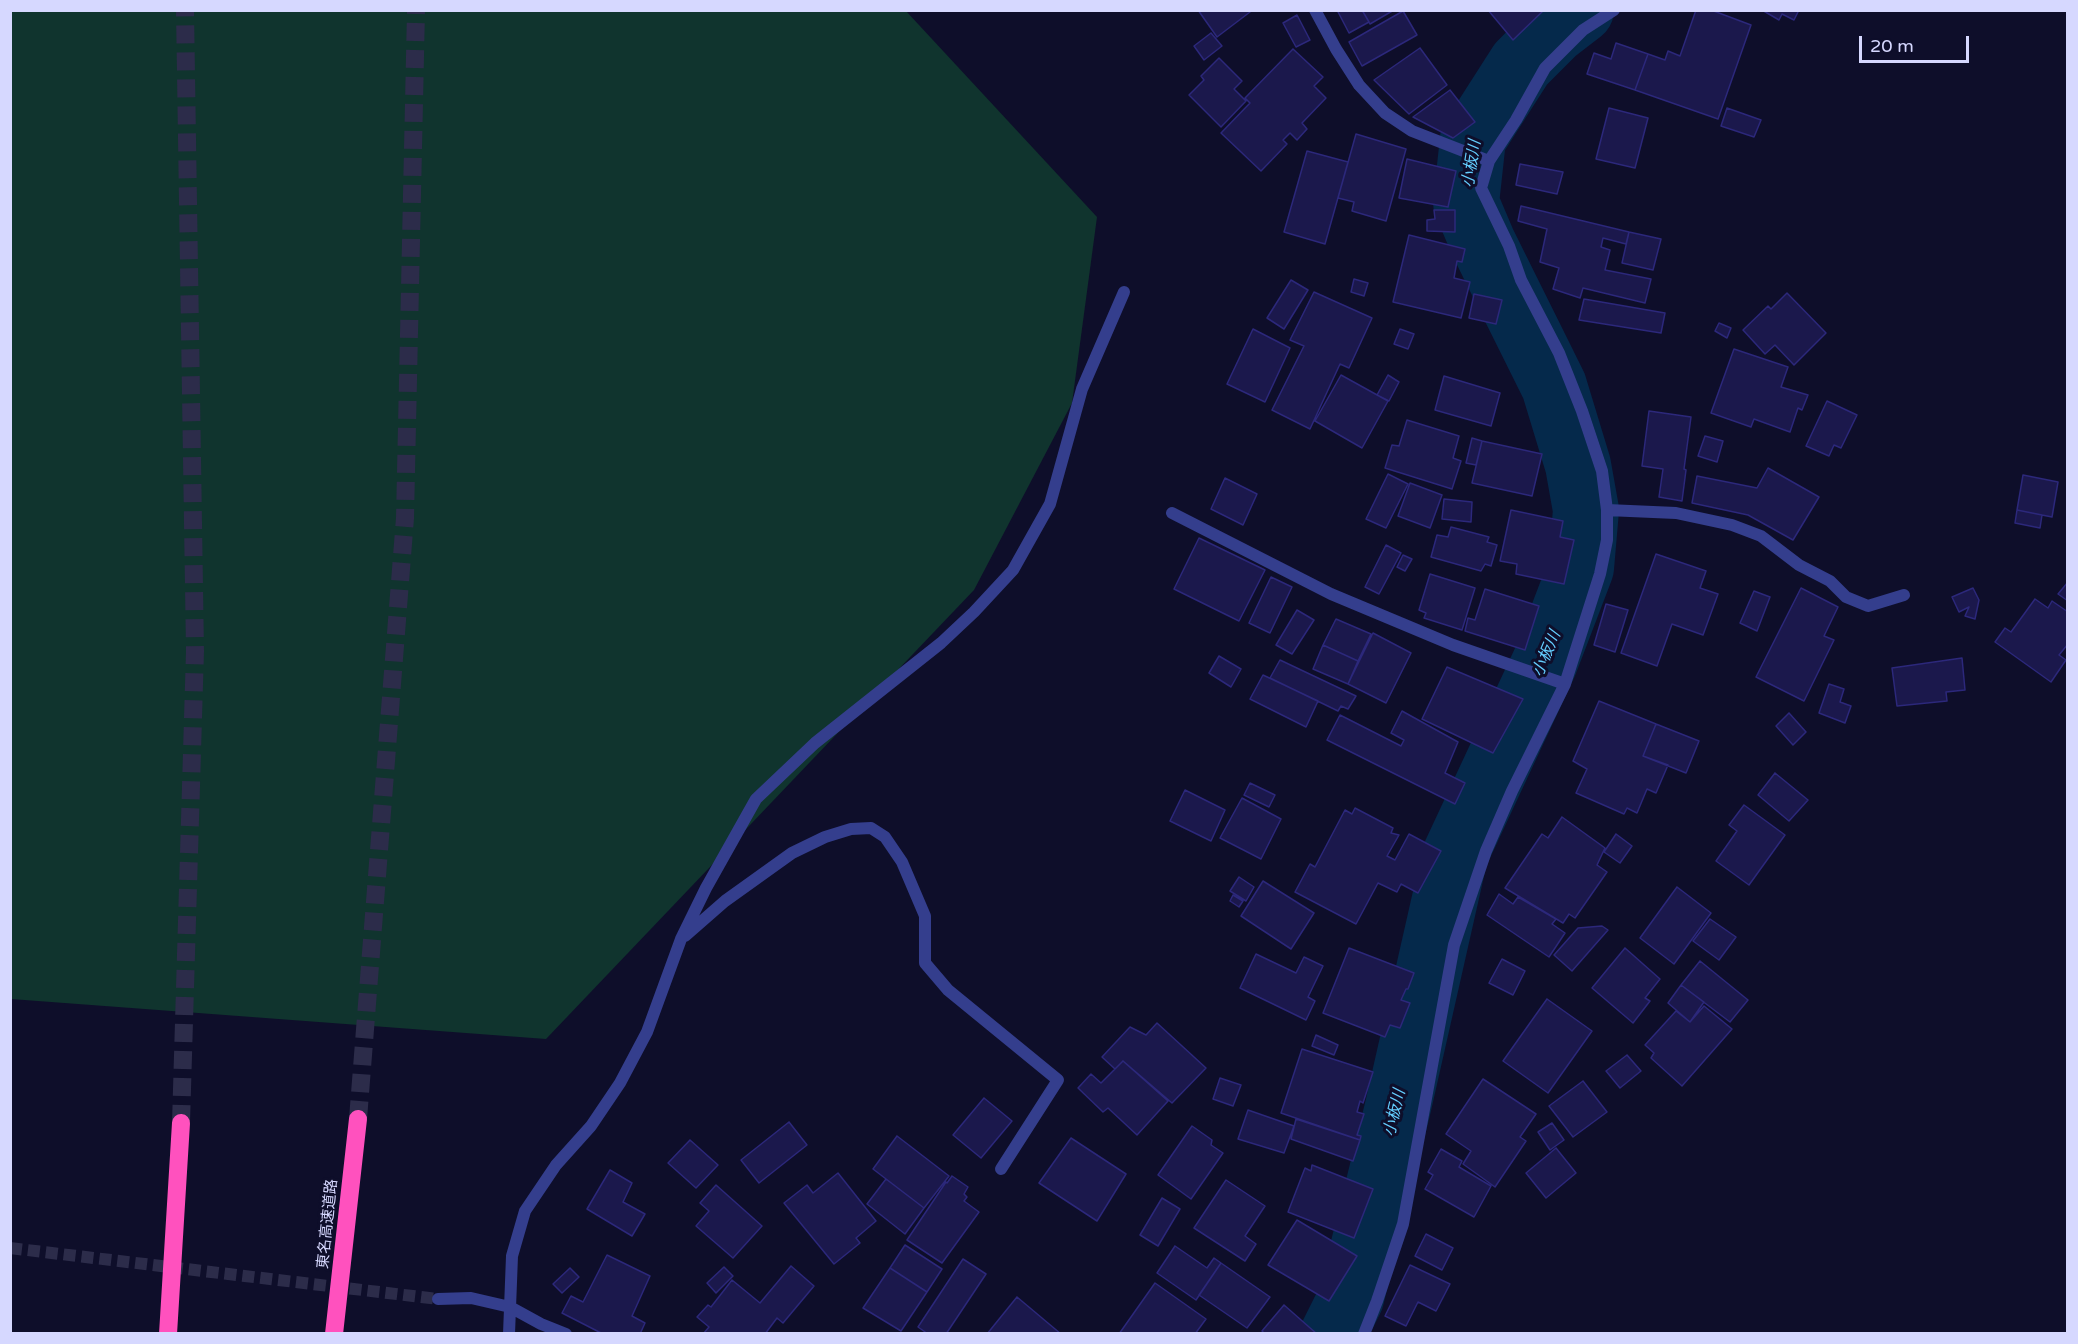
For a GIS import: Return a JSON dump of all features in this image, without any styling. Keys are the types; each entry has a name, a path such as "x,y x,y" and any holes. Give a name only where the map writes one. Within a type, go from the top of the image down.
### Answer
{"highway":[{"name":"東名高速道路","path":"334,1334 358,1119"},
{"path":"168,1334 181,1123"}],"street":[{"path":"1315,10 1336,49 1359,84 1385,113 1412,131 1489,162"},
{"path":"1364,1334 1403,1224 1454,945 1486,850 1512,791 1565,684 1600,574 1607,540 1607,510 1602,471 1582,411 1559,353 1521,280 1509,246 1481,188 1489,162 1545,68 1583,30 1614,10"},
{"path":"509,1334 512,1256 525,1211 556,1165 591,1126 620,1083 647,1032 681,939 706,888 756,799 815,743 941,643 1013,570 1050,504 1082,389 1124,292"},
{"path":"1607,510 1676,513 1732,525 1761,537 1799,565 1830,581 1846,597 1869,606 1904,595"},
{"path":"1172,513 1331,594 1453,645 1565,684"},
{"path":"681,939 725,902 792,853 825,837 851,829 871,828 885,837 902,862 925,916 925,963 948,990 1058,1080 1001,1169"},
{"path":"438,1299 471,1298 510,1307 541,1324 566,1334"}],"green space":[{"path":"10,11 906,11 1097,217 1072,403 974,590 546,1039 11,999"}],"building":[{"path":"1198,10 1248,10 1250,12 1217,37"},
{"path":"1337,10 1362,10 1369,22 1349,33"},
{"path":"1362,10 1394,10 1370,24"},
{"path":"1488,10 1544,10 1513,40"},
{"path":"1696,10 1711,10 1751,25 1718,119 1635,90 1648,54 1665,60 1668,51 1680,56"},
{"path":"1762,10 1799,10 1794,20 1782,14 1779,20"},
{"path":"1403,11 1417,35 1362,66 1349,42"},
{"path":"1297,15 1310,40 1296,47 1283,23"},
{"path":"1211,33 1222,46 1204,60 1194,46"},
{"path":"1616,43 1648,54 1635,90 1587,74 1594,53 1611,59"},
{"path":"1420,48 1447,85 1409,114 1374,80"},
{"path":"1293,49 1323,77 1314,86 1326,98 1302,123 1307,129 1297,140 1290,133 1283,140 1287,144 1261,171 1221,133 1250,103 1245,98"},
{"path":"1219,58 1242,81 1234,89 1246,101 1221,127 1189,95 1204,80 1201,76"},
{"path":"1450,90 1475,122 1453,138 1413,117"},
{"path":"1609,108 1648,118 1635,168 1596,159"},
{"path":"1727,108 1761,120 1754,137 1721,126"},
{"path":"1356,134 1406,149 1386,221 1352,211 1354,202 1338,198"},
{"path":"1307,151 1348,162 1325,244 1284,232"},
{"path":"1407,159 1456,171 1448,207 1399,198"},
{"path":"1520,164 1563,172 1557,194 1516,185"},
{"path":"1521,206 1629,232 1626,244 1603,238 1601,247 1610,250 1605,270 1651,279 1645,303 1583,288 1580,298 1553,289 1559,268 1540,262 1547,229 1518,221"},
{"path":"1434,210 1455,210 1455,232 1427,231 1427,220 1435,219"},
{"path":"1629,232 1661,239 1653,270 1622,263"},
{"path":"1409,235 1465,249 1462,262 1457,261 1454,278 1470,282 1461,318 1393,302"},
{"path":"1354,279 1368,283 1364,296 1351,292"},
{"path":"1291,280 1308,290 1284,329 1267,318"},
{"path":"1314,292 1372,318 1349,368 1340,364 1310,429 1272,410 1304,346 1290,340"},
{"path":"1787,293 1826,333 1794,365 1775,345 1765,354 1743,330 1768,306 1771,309"},
{"path":"1474,294 1502,300 1496,324 1469,318"},
{"path":"1584,299 1665,313 1661,333 1579,320"},
{"path":"1719,323 1731,328 1727,338 1715,331"},
{"path":"1253,329 1290,348 1265,402 1227,384"},
{"path":"1400,329 1414,334 1408,349 1394,344"},
{"path":"1734,349 1788,367 1781,387 1808,395 1802,410 1798,408 1790,432 1754,419 1751,427 1711,413"},
{"path":"1341,375 1388,401 1362,448 1315,421"},
{"path":"1388,375 1399,382 1389,401 1377,395"},
{"path":"1444,376 1500,393 1491,426 1435,410"},
{"path":"1827,401 1857,415 1841,448 1834,445 1829,456 1806,446"},
{"path":"1649,411 1691,417 1682,501 1659,497 1663,469 1642,466"},
{"path":"1407,420 1459,436 1453,458 1461,461 1452,489 1385,468 1392,445 1399,446"},
{"path":"1705,436 1723,441 1717,462 1698,456"},
{"path":"1472,438 1482,441 1476,465 1466,463"},
{"path":"1482,441 1542,454 1532,496 1472,483"},
{"path":"1768,468 1819,497 1793,540 1748,515 1692,503 1697,476 1757,488"},
{"path":"1388,474 1408,484 1386,528 1366,519"},
{"path":"2023,475 2058,482 2052,517 2017,510"},
{"path":"1225,478 1257,494 1243,525 1211,509"},
{"path":"1410,483 1442,495 1430,528 1398,516"},
{"path":"1444,499 1472,502 1471,522 1442,519"},
{"path":"1511,510 1563,521 1560,537 1574,540 1564,584 1516,574 1517,564 1500,561"},
{"path":"2017,510 2042,515 2040,528 2015,523"},
{"path":"1451,527 1489,537 1487,542 1497,545 1491,566 1485,564 1481,571 1431,557 1437,535 1448,537"},
{"path":"1199,538 1265,570 1239,621 1174,589"},
{"path":"1386,545 1401,553 1379,594 1365,587"},
{"path":"1656,554 1706,571 1700,588 1718,594 1703,635 1672,624 1657,666 1621,653"},
{"path":"1403,555 1412,559 1405,571 1397,567"},
{"path":"1430,574 1475,588 1462,630 1424,618 1426,613 1419,610"},
{"path":"1271,577 1292,587 1270,633 1249,623"},
{"path":"2068,582 2068,601 2058,594"},
{"path":"1801,588 1838,607 1824,636 1834,640 1804,701 1756,677"},
{"path":"1973,588 1979,600 1975,619 1965,616 1969,607 1959,612 1952,597"},
{"path":"1485,589 1539,606 1525,650 1465,631 1468,618 1475,620"},
{"path":"1754,591 1770,597 1757,631 1740,623"},
{"path":"2035,599 2048,608 2052,601 2068,612 2068,644 2059,655 2066,660 2051,682 1995,642 2005,628 2011,632"},
{"path":"1606,604 1628,610 1615,652 1594,645"},
{"path":"1297,610 1314,620 1292,654 1276,645"},
{"path":"1336,619 1371,634 1358,661 1323,645"},
{"path":"1373,633 1411,653 1386,703 1348,684"},
{"path":"1323,645 1358,661 1348,684 1313,669"},
{"path":"1219,656 1241,669 1231,687 1209,673"},
{"path":"1962,658 1965,690 1946,692 1947,701 1897,706 1892,668"},
{"path":"1280,660 1356,696 1348,709 1341,706 1338,711 1270,678"},
{"path":"1447,667 1523,699 1493,753 1422,719"},
{"path":"1263,675 1318,701 1306,727 1250,699"},
{"path":"1829,684 1844,689 1840,702 1851,706 1845,723 1819,713"},
{"path":"1599,701 1656,724 1643,756 1668,765 1656,793 1647,789 1637,813 1627,808 1624,814 1576,793 1587,769 1573,761"},
{"path":"1402,711 1458,742 1445,773 1465,783 1455,804 1327,740 1340,715 1401,746 1404,740 1391,733"},
{"path":"1789,713 1806,732 1793,745 1776,726"},
{"path":"1656,724 1699,741 1686,773 1643,756"},
{"path":"1775,773 1808,800 1789,821 1758,795"},
{"path":"1250,783 1275,795 1269,807 1244,795"},
{"path":"1185,790 1225,810 1211,841 1170,821"},
{"path":"1242,798 1281,819 1261,859 1220,838"},
{"path":"1744,805 1785,835 1749,885 1716,861 1737,831 1729,825"},
{"path":"1355,808 1393,828 1391,833 1399,835 1387,856 1395,860 1409,834 1441,851 1418,893 1401,884 1397,892 1378,883 1356,924 1295,892 1310,864 1315,867 1345,810 1352,814"},
{"path":"1562,817 1605,848 1597,865 1607,872 1575,918 1569,914 1563,923 1505,888 1542,834 1548,838"},
{"path":"1616,834 1632,846 1620,863 1604,852"},
{"path":"1239,877 1254,887 1246,901 1230,891"},
{"path":"1263,881 1314,913 1291,949 1241,916"},
{"path":"1677,887 1711,913 1674,964 1640,938"},
{"path":"1499,894 1513,904 1518,897 1556,919 1552,924 1565,933 1549,957 1487,915"},
{"path":"1233,895 1243,901 1239,907 1230,901"},
{"path":"1710,919 1736,937 1719,960 1693,941"},
{"path":"1602,926 1608,930 1572,971 1554,955 1578,928"},
{"path":"1349,948 1414,973 1401,1000 1410,1003 1400,1028 1390,1025 1385,1037 1323,1013"},
{"path":"1625,948 1660,979 1645,998 1650,1001 1633,1023 1592,988"},
{"path":"1256,954 1296,973 1304,957 1323,966 1308,997 1315,1001 1306,1020 1240,988"},
{"path":"1502,959 1525,971 1513,995 1489,983"},
{"path":"1700,961 1748,1000 1730,1022 1681,985"},
{"path":"1681,985 1704,1002 1690,1022 1668,1003"},
{"path":"1547,999 1592,1031 1548,1093 1503,1061"},
{"path":"1704,1006 1732,1029 1682,1086 1651,1058 1654,1053 1645,1045 1676,1011 1690,1022"},
{"path":"1157,1023 1206,1068 1172,1103 1123,1061 1115,1069 1102,1057 1130,1027 1146,1035"},
{"path":"1316,1035 1338,1045 1334,1055 1312,1046"},
{"path":"1302,1049 1373,1072 1363,1103 1360,1101 1357,1112 1364,1114 1357,1135 1361,1136 1360,1140 1281,1113"},
{"path":"1627,1055 1641,1071 1620,1088 1606,1071"},
{"path":"1123,1061 1168,1101 1137,1135 1108,1108 1103,1112 1078,1088 1091,1074 1101,1083"},
{"path":"1220,1078 1241,1085 1233,1106 1213,1099"},
{"path":"1483,1079 1536,1114 1520,1137 1526,1141 1495,1187 1463,1164 1471,1151 1446,1134"},
{"path":"1583,1081 1607,1112 1573,1137 1549,1106"},
{"path":"984,1098 1012,1121 981,1158 953,1135"},
{"path":"1248,1110 1294,1126 1284,1153 1238,1139"},
{"path":"1296,1119 1360,1140 1353,1161 1291,1139"},
{"path":"789,1122 807,1145 759,1183 741,1160"},
{"path":"1552,1123 1564,1140 1550,1150 1538,1132"},
{"path":"1192,1126 1212,1140 1211,1145 1223,1153 1191,1199 1158,1175"},
{"path":"897,1136 949,1176 924,1208 873,1169"},
{"path":"1071,1138 1126,1174 1097,1221 1039,1183"},
{"path":"690,1140 718,1165 696,1188 668,1163"},
{"path":"1556,1148 1576,1173 1546,1198 1526,1173"},
{"path":"1441,1149 1462,1161 1459,1167 1491,1186 1474,1217 1425,1189 1433,1175 1428,1172"},
{"path":"1312,1165 1373,1189 1354,1238 1288,1212 1305,1168 1311,1171"},
{"path":"610,1170 632,1183 623,1202 645,1214 632,1236 587,1209"},
{"path":"838,1173 876,1221 856,1238 860,1243 834,1264 784,1203 807,1185 813,1193"},
{"path":"952,1176 968,1187 964,1194 967,1197 964,1201 979,1212 942,1263 907,1240"},
{"path":"886,1179 924,1208 905,1234 867,1204"},
{"path":"1226,1180 1265,1206 1245,1236 1256,1244 1245,1261 1194,1228"},
{"path":"716,1185 762,1226 733,1258 696,1226 709,1211 700,1203"},
{"path":"1162,1198 1180,1209 1158,1246 1140,1235"},
{"path":"1297,1220 1357,1256 1329,1301 1268,1265"},
{"path":"1426,1234 1453,1248 1442,1270 1415,1256"},
{"path":"905,1245 942,1269 927,1292 890,1268"},
{"path":"1175,1246 1207,1268 1214,1258 1221,1263 1196,1300 1157,1273"},
{"path":"607,1255 650,1276 632,1316 645,1323 640,1334 603,1334 562,1313 571,1296 583,1302"},
{"path":"963,1259 986,1274 946,1334 928,1334 918,1327"},
{"path":"1221,1263 1270,1297 1247,1328 1199,1295"},
{"path":"1410,1265 1450,1284 1436,1311 1418,1302 1406,1326 1385,1316"},
{"path":"791,1266 814,1286 783,1323 777,1318 765,1334 703,1334 709,1327 697,1317 708,1305 711,1307 732,1280 760,1303"},
{"path":"724,1267 733,1276 716,1293 707,1283"},
{"path":"570,1268 579,1277 562,1293 553,1284"},
{"path":"890,1268 927,1292 901,1331 863,1308"},
{"path":"1155,1283 1206,1319 1195,1334 1119,1334"},
{"path":"1017,1297 1061,1334 987,1334"},
{"path":"1284,1305 1317,1334 1265,1334 1262,1331"}],"waterway":[{"name":"小板川","path":"1333,1334 1351,1298 1398,1107 1455,855 1545,662 1581,568 1586,510 1578,465 1554,386 1483,243 1466,203 1473,139 1521,64 1555,30 1581,10"}],"tunnel":[{"path":"181,1123 195,651 185,10"},
{"path":"358,1119 405,518 416,10"},
{"path":"10,1248 438,1299"}]}
